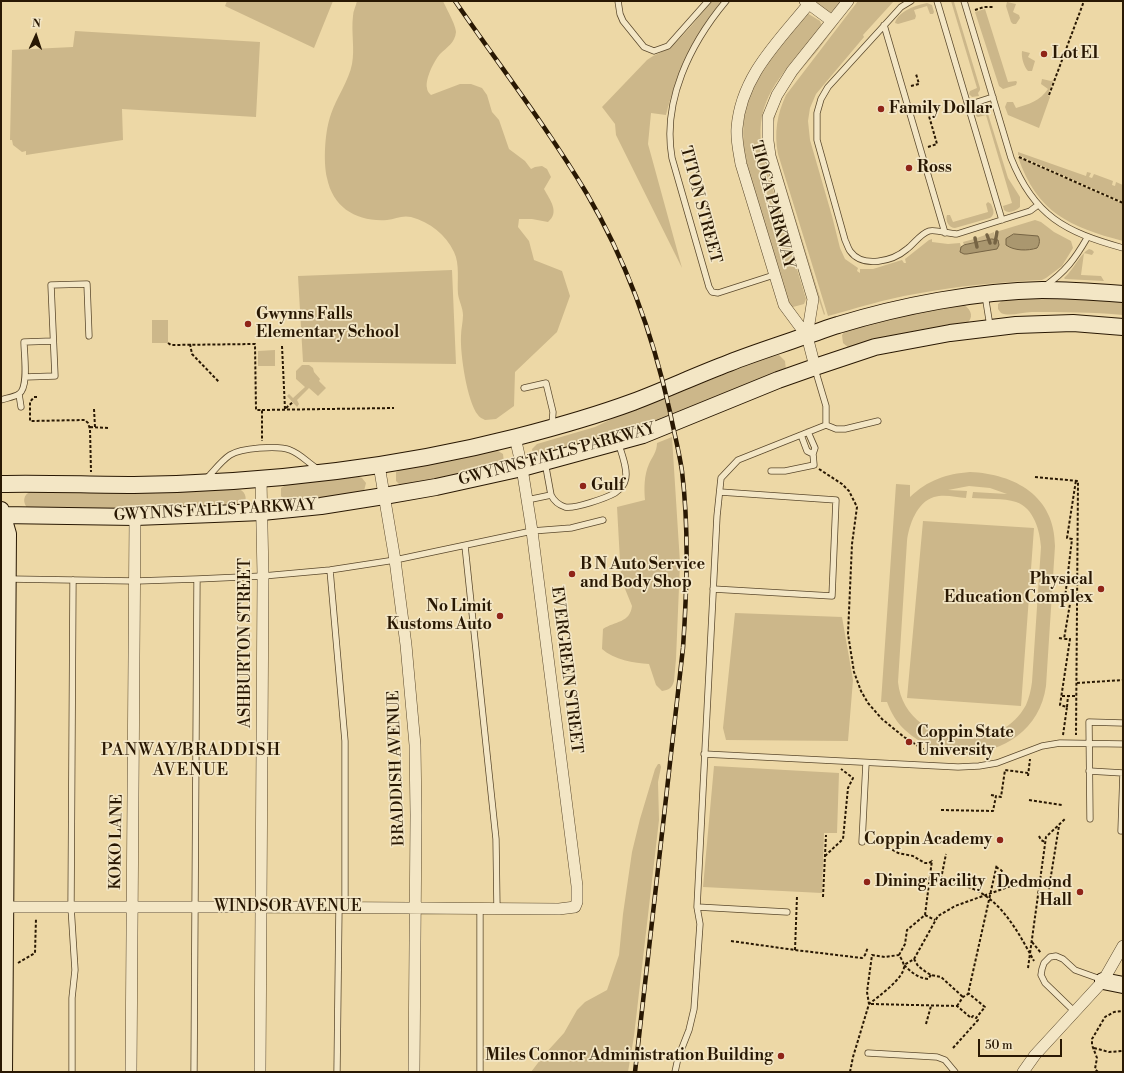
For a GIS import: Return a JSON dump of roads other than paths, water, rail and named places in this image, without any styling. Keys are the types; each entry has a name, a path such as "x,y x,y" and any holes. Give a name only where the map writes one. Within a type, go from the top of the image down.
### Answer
{"main road":[{"name":"GWYNNS FALLS PARKWAY","path":"1,484 135,485 203,482 261,479 379,466 447,454 551,427 632,402 728,363 836,325 907,308 985,295 1039,290 1071,290 1123,294"},
{"name":"GWYNNS FALLS PARKWAY","path":"1,514 135,517 262,512 321,506 384,496 522,468 618,442 655,430 815,367 875,347 990,327 1056,323 1123,327"},
{"path":"1,514 8,534 5,582 3,837 4,1072"},
{"path":"1103,980 1123,985"}],"street":[{"name":"TIOGA PARKWAY","path":"807,336 813,299 770,156 768,141 768,117 774,100 783,85 848,1"},
{"name":"TIOGA PARKWAY","path":"808,2 757,68 749,83 738,123 738,145 741,164 784,305 807,336 815,367"},
{"path":"808,2 832,21"},
{"name":"EVERGREEN STREET","path":"515,437 522,468 532,531 577,886 577,902 574,907"},
{"name":"BRADDISH AVENUE","path":"379,466 395,560 406,646 415,745 416,908 414,1072"},
{"name":"ASHBURTON STREET","path":"260,1072 263,576 261,479"},
{"name":"KOKO LANE","path":"132,1072 136,581 135,517"},
{"name":"WINDSOR AVENUE","path":"3,907 342,907 559,909 574,907"},
{"path":"1023,1072 1035,1055 1103,980 1123,946"}],"lane":[{"path":"618,1 620,14 623,21 644,47 654,51 668,46 708,1"},
{"name":"TITON STREET","path":"726,1 705,29 680,78 671,111 669,142 672,158 712,292 718,293 774,275"},
{"path":"911,1 901,7 828,87 821,99 817,113 817,140 820,155 851,252 865,261 876,262 890,258 907,250 929,232 934,231 957,234 1030,211 1038,205"},
{"path":"937,1 1002,220"},
{"path":"964,1 1015,168 1028,191 1038,205 1061,224 1087,238 1123,248"},
{"path":"884,25 945,233"},
{"path":"968,105 993,98"},
{"path":"1039,290 1059,276 1071,264 1087,238"},
{"path":"25,377 55,376 51,285 87,284 89,336"},
{"path":"985,295 990,327"},
{"path":"1,400 19,394 23,389 25,377 24,342 53,341"},
{"path":"815,367 826,406 826,425"},
{"path":"524,388 546,383 553,412 551,427"},
{"path":"19,394 21,407"},
{"path":"675,1072 678,1058 689,1030 694,1010 700,924 697,907 704,754 721,478 738,460 826,425 836,429 845,429 878,421"},
{"path":"770,471 785,471 814,465 813,454 815,448 808,432"},
{"path":"801,435 808,451 813,454"},
{"path":"545,462 552,495 557,503 564,507 572,508 614,493 625,482 626,477 624,462 618,442"},
{"name":"GWYNNS FALLS PARKWAY","path":"203,482 230,455 240,451 264,448 284,448 291,450 324,473"},
{"path":"714,589 832,596 836,500 720,492"},
{"path":"527,500 552,495"},
{"path":"5,582 197,579 263,576 330,570 395,560 532,531 571,528 603,520"},
{"path":"465,546 496,839 497,909"},
{"path":"330,570 345,741 337,1072"},
{"path":"194,1072 197,579"},
{"path":"72,1072 72,998 75,970 71,907 73,580"},
{"path":"1090,819 1088,771 1089,722 1123,722"},
{"path":"704,754 958,767 979,766 997,762 1042,746 1060,743 1123,744"},
{"path":"862,842 866,763"},
{"path":"1088,771 1123,773 1121,831"},
{"path":"697,907 787,912"},
{"path":"480,909 480,1072"},
{"path":"1074,1012 1045,983 1041,976 1044,963 1050,957 1056,956 1063,959 1075,970 1103,980"},
{"path":"868,1053 937,1057 945,1060 955,1072"}],"waterway":[{"path":"995,243 997,232"},
{"path":"987,235 990,243"},
{"path":"975,238 977,247"}],"railway":[{"path":"455,1 572,169 614,246 647,327 663,383 681,464 686,515 686,604 683,648 635,1072"}],"place":[{"name":"Lot E1","path":"1044,54"},
{"name":"Family Dollar","path":"881,109"},
{"name":"Ross","path":"909,168"},
{"name":"Gwynns Falls Elementary School","path":"248,324"},
{"name":"Gulf","path":"583,486"},
{"name":"B N Auto Service and Body Shop","path":"572,574"},
{"name":"Physical Education Complex","path":"1101,589"},
{"name":"No Limit Kustoms Auto","path":"500,616"},
{"name":"Coppin State University","path":"909,742"},
{"name":"Coppin Academy","path":"1000,840"},
{"name":"Dining Facility","path":"867,882"},
{"name":"Dedmond Hall","path":"1080,892"},
{"name":"Miles Connor Administration Building","path":"781,1056"}],"district":[{"name":"PANWAY/BRADDISH AVENUE","path":"191,761"}]}
